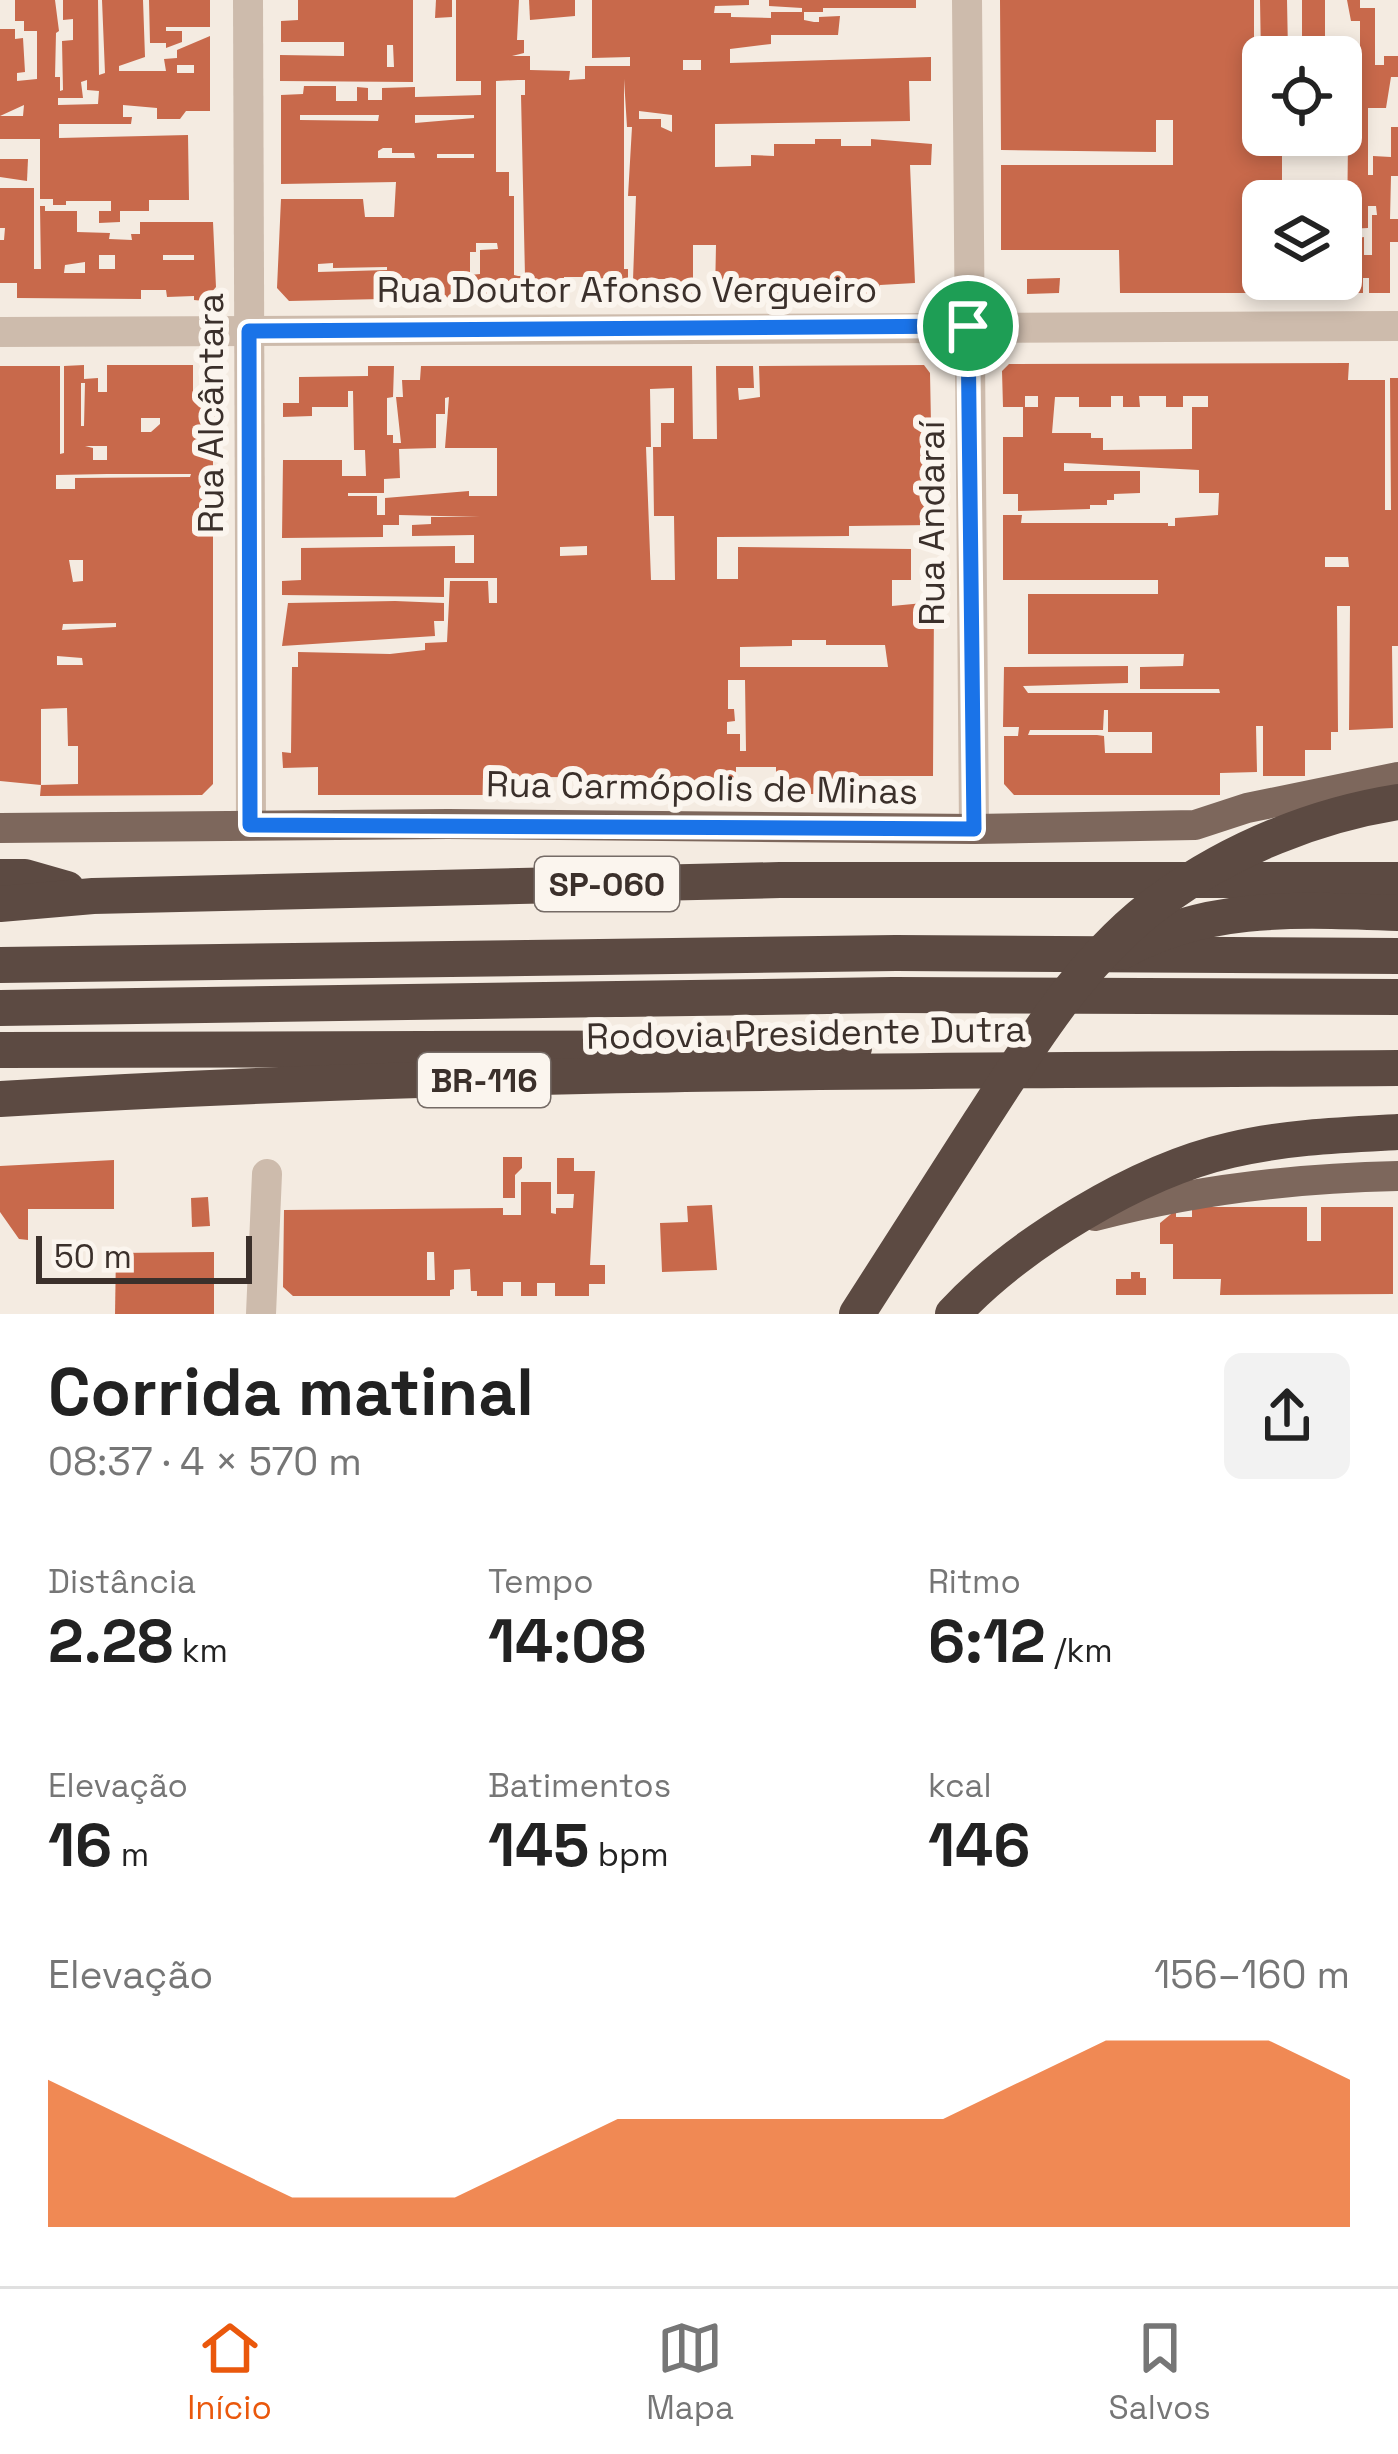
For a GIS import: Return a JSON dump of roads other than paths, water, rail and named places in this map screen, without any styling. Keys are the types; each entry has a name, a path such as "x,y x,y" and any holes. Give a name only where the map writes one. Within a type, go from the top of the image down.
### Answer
{"highway":[{"path":"857,1314 1045,1022 1104,951 1162,898 1228,859 1297,827 1398,802"},
{"path":"0,877 25,877 93,896"},
{"name":"SP-060","path":"93,896 781,880 1398,880"},
{"path":"0,904 93,896"},
{"path":"1090,970 1148,937 1214,916 1281,908 1398,913"},
{"name":"Rodovia Presidente Dutra","path":"0,965 896,953 1398,956"},
{"name":"Rodovia Presidente Dutra","path":"0,1008 893,995 1398,997"},
{"path":"0,1050 876,1048 942,1050 1100,1070"},
{"name":"Rodovia Presidente Dutra","path":"0,1099 335,1082 969,1070 1398,1068"},
{"path":"953,1314 1011,1261 1066,1224 1168,1170 1229,1150 1308,1137 1398,1132"}],"main road":[{"name":"Rua Carmópolis de Minas","path":"0,828 1195,825 1247,808 1398,777"},
{"path":"1066,1224 1215,1191 1295,1180 1398,1176"}],"street":[{"name":"Rua Alcântara","path":"248,0 250,825"},
{"name":"Rua Andaraí","path":"967,0 974,829"},
{"name":"Rua Doutor Afonso Vergueiro","path":"0,332 1398,326"},
{"path":"261,1314 267,1174"}]}
